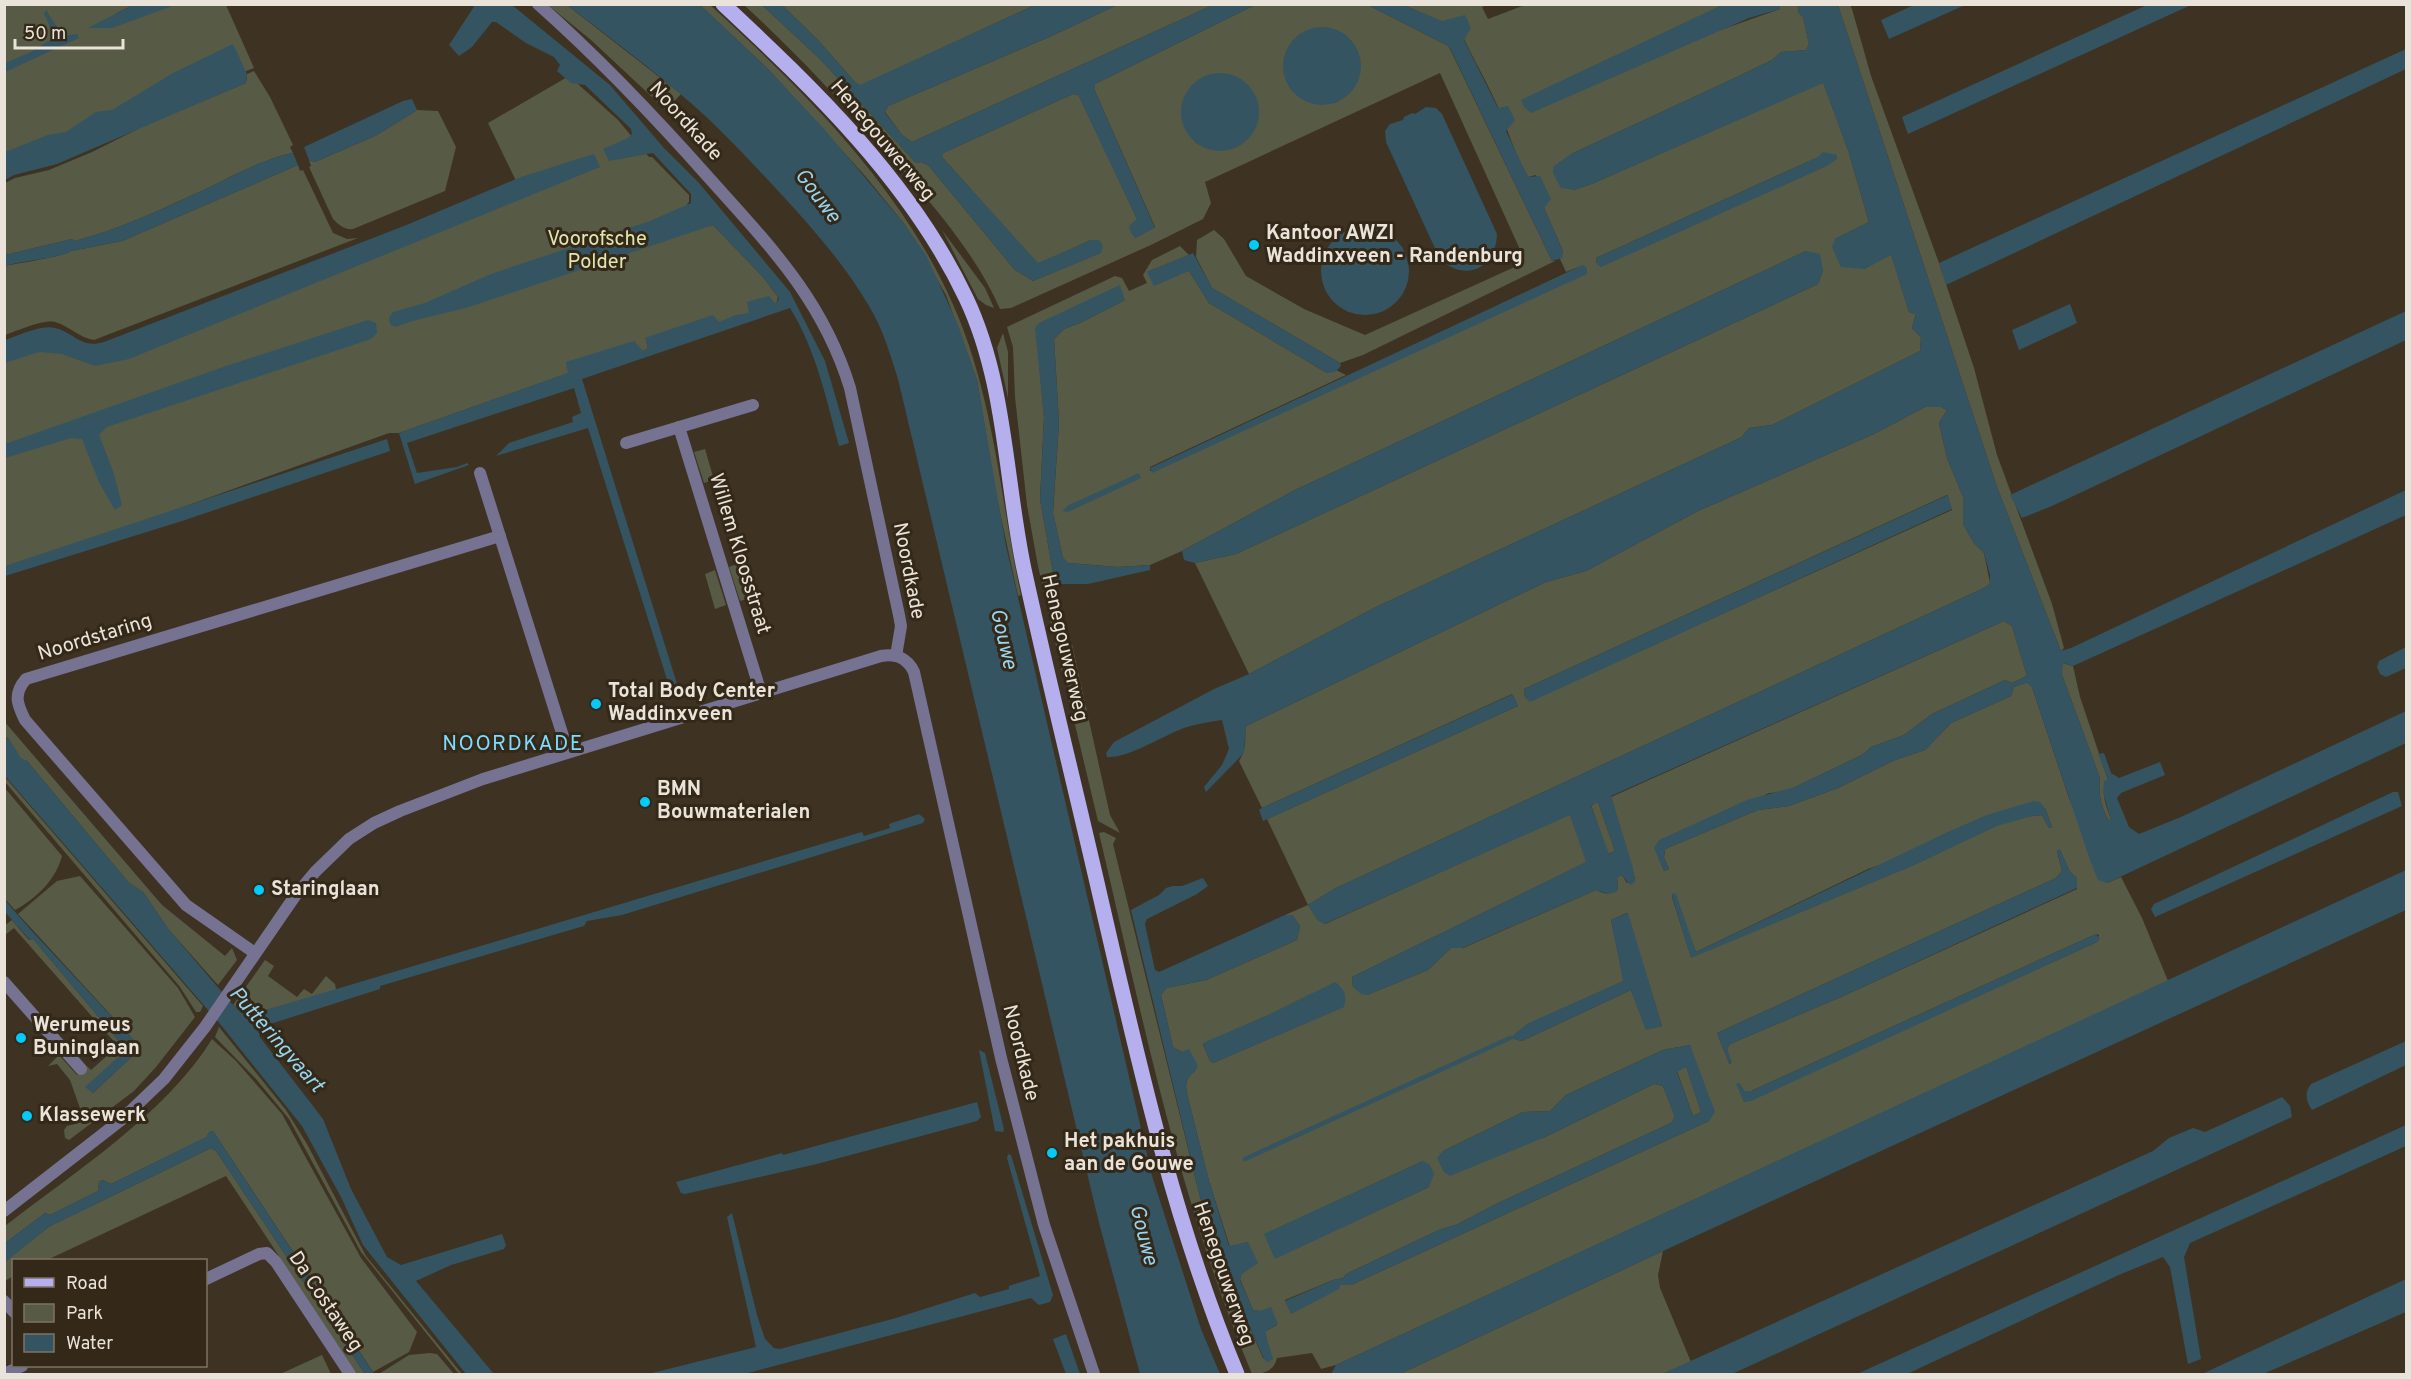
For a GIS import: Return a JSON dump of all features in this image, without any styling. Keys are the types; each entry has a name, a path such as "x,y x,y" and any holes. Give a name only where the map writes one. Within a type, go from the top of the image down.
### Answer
{"main road":[{"name":"Henegouwerweg","path":"723,4 808,87 879,165 917,213 944,256 979,328 993,379 1024,565 1134,1044 1170,1186 1186,1239 1237,1374"}],"street":[{"name":"Noordkade","path":"538,4 644,105 789,269 826,328 841,358 850,388 899,615 901,626 896,656 906,661 914,672 1006,1080 1044,1225 1094,1374"},
{"path":"626,443 753,405"},
{"name":"Willem Kloosstraat","path":"679,427 761,693"},
{"path":"480,473 568,752"},
{"name":"Noordstaring","path":"255,953 186,905 25,720 16,698 18,689 26,679 500,536"},
{"path":"4,1211 121,1120 164,1079 211,1019 255,953 315,872 349,839 374,823 446,792 568,752 881,656 896,656"},
{"path":"4,982 81,1068"},
{"name":"Da Costaweg","path":"207,1279 259,1254 267,1253 276,1262 350,1374"},
{"path":"4,1374 18,1367"}],"green space":[{"path":"1799,4 1798,12 1803,17 1809,44 1806,50 1781,52 1772,60 1571,154 1574,190 1823,82 1848,150 1869,222 1835,239 1864,269 1891,254 1909,312 1916,314 1912,328 1921,337 1920,351 1772,425 1749,428 1742,437 1376,607 1249,674 1195,563 1236,554 1818,284 1823,270 1806,251 1293,491 1182,551 1150,565 1118,567 1068,563 1063,558 1053,513 1059,422 1054,339 1064,329 1125,300 1036,328 1044,418 1040,499 1055,584 1052,585 1067,637 1062,672 1027,505 1015,397 1013,347 1007,327 1115,276 1122,278 1129,291 1147,283 1143,275 1152,260 1180,246 1189,255 1147,272 1189,271 1209,303 1327,373 1336,370 1346,375 1150,467 1150,471 1583,265 1566,272 1560,259 1563,251 1544,208 1536,175 1528,177 1523,169 1494,98 1464,39 1467,33 1404,5 1488,5 1482,7 1488,19 1525,5 1724,5 1522,100 1780,9 1780,5","holes":["1818,157 1597,264 1596,258"]},
{"path":"5,5 133,5 115,14 142,5 226,5 254,68 5,168"},
{"path":"548,5 567,5 681,94 666,110 591,40"},
{"path":"700,5 710,5 751,42 829,122 866,165 899,210 929,257 954,306 981,387 1021,595 1018,596 996,494 977,380 946,295 905,225 866,177 769,70"},
{"path":"744,5 762,5 820,59 916,163 921,162 928,165 1015,270 1033,281 1100,253 1091,240 1038,264 943,158 943,153 1073,94 1079,95 1137,219 1135,238 1155,227 1095,91 1095,84 1255,5 1368,5 1448,46 1552,261 1555,261 1363,355 1340,363 1212,288 1196,257 1197,240 1214,230 1224,239 1246,276 1304,309 1365,335 1519,265 1522,254 1440,73 1205,182 1211,203 1203,219 1011,308 1000,309 962,243 929,201 796,55","holes":["1311,29 1349,39 1358,56 1359,65 1355,83 1350,91 1335,103 1299,35","1258,109 1252,131 1237,145 1217,150 1195,142"]},
{"path":"782,5 1035,5 860,86"},
{"path":"1117,5 1213,5 912,142 902,135 885,112 888,106 1056,34"},
{"path":"1838,5 1850,5 1852,9 1871,76 1939,263 1974,368 1997,455 2052,604 2064,648 2061,651 1997,487"},
{"path":"254,71 270,97 293,145 290,147 293,153 260,163 126,224 75,241 72,239 5,255 5,183 15,178 49,170 92,152 150,123 246,83 247,74"},
{"name":"Voorofsche Polder","path":"569,76 618,120 649,157 652,157 689,195 687,204 707,227 713,225 763,277 778,297 776,305 719,323 646,341 648,348 643,351 568,369 569,373 399,433 389,433 5,571 5,355 39,344 106,354 519,187 488,123"},
{"path":"417,110 438,111 456,147 445,191 353,229 342,227 333,219 309,167 311,166 309,160 315,162 377,135"},
{"path":"298,165 300,171 303,170 333,233 347,239 358,238 94,340 55,322 37,324 5,335 4,266 122,241"},
{"path":"942,230 985,288 994,308 978,299"},
{"path":"1003,333 1008,352 1008,398 997,348"},
{"path":"1925,407 1941,407 1947,410 1939,423 1947,458 1963,497 1963,524 1974,543 1984,553 1990,583 1986,587 1336,888 1308,905 1267,819 1518,706 1512,694 1262,808 1239,761 1245,748 1246,726 1546,582 1586,571 1698,511 1874,434","holes":["1947,495 1952,510 1530,701 1525,697 1524,689"]},
{"path":"705,449 714,480 704,483 694,452"},
{"path":"740,563 751,598 740,601 729,567"},
{"path":"715,570 726,605 715,609 705,574"},
{"path":"2004,621 2012,626 2027,676 2012,683 2005,680 1932,714 1904,735 1871,747 1862,755 1795,787 1783,792 1769,793 1655,848 1664,871 1669,869 1664,858 1665,849 1758,810 1789,806 1838,788 1895,760 1925,750 1951,723 2011,696 2014,687 2027,682 2032,687 2069,798 2107,883 2121,877 2142,918 2168,981 1336,1365 1321,1369 1312,1353 1277,1358 1274,1366 1268,1371 1252,1374 1226,1309 1183,1175 1147,1039 1099,833 1104,832 1116,838 1113,844 1200,1197 1221,1262 1263,1358 1269,1362 1270,1353 1266,1331 1277,1325 1260,1311 1253,1310 1240,1279 1248,1242 1230,1247 1209,1181 1187,1094 1187,1081 1195,1071 1182,1052 1173,1047 1161,995 1166,988 1206,980 1297,940 1300,926 1292,915 1285,915 1308,905 1325,924 1570,814 1587,862 1352,977 1353,987 1367,995 1428,970 1451,948 1463,948 1596,890 1607,893 1615,892 1618,890 1617,877 1622,875 1627,883 1635,879 1611,797","holes":["2045,808 2052,827 2049,828 2042,815 2025,817 1991,828 1911,866 1691,957 1672,897 1673,893 1696,952 1868,869","2060,850 2070,872 2077,878 2077,889 1841,997 1730,1044 1727,1049 1731,1064 1729,1063 1717,1033 2056,878 2062,871 2057,851","1627,913 1662,1026 1646,1029 1631,990 1522,1041 1511,1038 1528,1024 1624,981 1611,920","2096,934 2099,935 2097,942 1744,1102 1739,1083 1744,1091 1751,1091","1343,1007 1213,1063 1203,1044 1266,1016","1690,1045 1709,1121 1351,1285 1340,1285 1291,1313 1285,1300 1343,1278 1346,1274 1439,1230 1458,1224 1671,1123 1675,1117 1663,1086 1654,1084 1543,1138 1443,1151 1523,1112 1550,1111 1566,1095 1663,1050","1423,1161 1429,1187 1275,1258 1265,1234"]},
{"path":"1072,644 1110,815 1120,833 1098,821 1067,691 1072,674 1068,650"},
{"path":"2062,663 2073,666 2080,697 2108,780 2104,795 2111,820 2109,821 2101,800 2100,778 2062,675"},
{"path":"4,721 162,905 225,956 232,948 237,960 218,985 169,930 143,892 129,883 27,761 21,759 8,738 5,737"},
{"path":"4,776 203,1006 200,1012 196,1012 180,987 5,782"},
{"path":"4,787 62,856 55,872 44,887 31,900 15,910 5,899"},
{"path":"1598,802 1615,851 1608,854 1591,805"},
{"path":"80,876 178,988 195,1017 134,1091 69,1140 65,1138 64,1130 67,1126 75,1124 72,1115 81,1111 70,1080 57,1064 48,1066 59,1055 77,1075 87,1066 91,1070 118,1046 14,928 5,935 4,926 12,920 29,940 34,940 123,1046 124,1052 86,1087 93,1093 141,1048 18,914 57,881"},
{"path":"265,960 274,966 268,976 297,997 304,989 312,994 326,976 335,984 336,990 256,1013 246,1012 233,1005"},
{"path":"219,1027 286,1110 307,1144 366,1256 462,1374 459,1374 361,1252 289,1119 256,1079 215,1037"},
{"path":"212,1039 236,1061 282,1114 361,1258 417,1332 409,1352 373,1372 213,1131 209,1132 207,1137 111,1184 102,1180 99,1182 98,1191 50,1215 45,1213 5,1243 5,1226 117,1141 144,1117 193,1066"},
{"path":"1686,1066 1701,1112 1693,1116 1677,1071"},
{"path":"211,1148 216,1151 365,1374 357,1374 226,1176 49,1259 12,1259 12,1277 5,1281 4,1262 50,1226"},
{"path":"1663,1251 1658,1275 1660,1288 1691,1362 1662,1374 1400,1374"},
{"path":"437,1354 454,1374 379,1374 409,1355"},
{"path":"322,1355 331,1374 280,1374"}],"water":[{"path":"1724,4 1780,5 1780,9 1749,18 1531,113 1524,107 1521,100"},
{"path":"133,5 175,5 112,28 88,28"},
{"path":"475,5 512,5 610,85 664,148 699,183 790,292 825,361 849,443 839,446 814,357 790,308 582,379 678,687 670,689 588,428 496,456 509,443 573,422 572,417 581,413 574,388 407,443 417,473 457,467 467,463 469,465 415,484 399,433 568,373 566,362 634,341 643,351 648,348 645,338 713,315 719,322 736,315 749,313 747,302 769,296 776,304 779,298 763,277 713,225 469,307 395,327 390,324 389,318 393,312 425,303 491,274 650,221 691,203 691,194 653,153 609,161 603,149 628,138 632,134 631,129 585,85 571,83 557,71 560,65 554,57 526,43 496,22 492,22 472,47 459,56 449,45"},
{"name":"Gouwe","path":"567,5 700,5 769,70 825,130 905,225 926,255 958,325 977,380 1006,546 1152,1176 1201,1329 1220,1374 1140,1374 1099,1223 898,379 878,324 860,291 828,248 738,148 677,91"},
{"path":"762,5 782,5 860,85 1035,5 1117,5 1056,34 888,106 885,113 902,135 912,142 1213,5 1255,5 1095,84 1095,91 1155,228 1135,238 1129,226 1137,219 1078,95 1073,94 943,153 943,158 1038,263 1091,240 1099,240 1103,245 1101,253 1033,281 1015,270 928,165 921,162 916,163 820,59"},
{"path":"1368,5 1404,5 1442,21 1465,15 1471,28 1464,40 1498,108 1508,106 1515,120 1506,131 1528,177 1540,176 1551,199 1544,208 1563,251 1562,258 1552,261 1448,46"},
{"path":"1799,5 1838,5 1997,487 2061,651 2406,490 2406,515 2073,666 2063,663 2062,675 2100,778 2101,800 2109,821 2111,820 2103,792 2104,781 2108,779 2098,754 2104,753 2111,773 2119,778 2160,762 2165,775 2121,793 2117,798 2129,827 2139,834 2181,817 2406,711 2406,743 2107,883 2098,880 2032,687 2027,683 2014,687 2011,696 1951,723 1925,750 1895,760 1838,788 1789,806 1758,810 1665,849 1664,858 1669,869 1664,871 1654,848 1659,840 1747,800 1795,787 1862,755 1871,747 1904,735 1932,714 2005,680 2012,683 2027,676 2012,626 2004,621 1611,796 1633,868 1635,882 1630,885 1622,875 1617,877 1618,891 1607,893 1596,890 1462,948 1451,948 1428,970 1367,995 1361,994 1353,987 1352,977 1586,862 1570,815 1324,924 1317,920 1308,905 1336,888 1986,587 1990,583 1984,553 1974,543 1963,524 1963,497 1947,458 1939,423 1947,410 1941,407 1925,407 1874,434 1698,511 1586,571 1546,582 1246,726 1244,753 1206,792 1204,787 1222,765 1229,749 1222,720 1184,728 1135,751 1107,757 1106,753 1114,742 1376,607 1742,437 1749,428 1772,425 1920,351 1921,337 1912,328 1916,315 1909,312 1891,255 1864,269 1841,267 1832,247 1835,239 1869,222 1848,150 1823,83 1574,190 1561,188 1553,173 1553,167 1571,154 1772,60 1781,52 1806,50 1809,44 1803,17 1798,12","holes":["1598,802 1615,851 1609,854 1591,806"]},
{"path":"1914,5 1965,5 1889,39 1881,20"},
{"path":"2147,5 2191,5 1908,134 1902,117"},
{"path":"46,10 63,36 77,34 79,38 5,72 5,63 31,52 52,39 51,28 44,14"},
{"path":"1322,27 1337,30 1349,39 1358,51 1361,66 1358,81 1349,93 1337,102 1322,105 1307,102 1295,93 1286,81 1283,66 1286,51 1295,39 1307,30"},
{"path":"233,44 247,74 246,83 57,164 14,175 5,180 5,152 48,135 66,132 96,112 112,110 173,73"},
{"path":"2406,49 2406,69 1946,285 1939,263"},
{"path":"1220,73 1235,76 1247,85 1256,97 1259,112 1256,127 1247,139 1235,148 1220,151 1205,148 1193,139 1184,127 1181,112 1184,97 1193,85 1205,76"},
{"path":"412,99 417,110 377,135 315,162 309,160 304,147 403,101"},
{"path":"1426,107 1436,108 1442,114 1497,234 1491,256 1478,268 1469,271 1450,266 1440,259 1386,142 1385,131 1390,124 1403,120 1404,117 1415,114"},
{"path":"1823,152 1837,155 1837,159 1827,166 1601,267 1597,264 1596,258 1818,157"},
{"path":"293,153 298,165 122,241 5,266 5,255 72,239 75,241 110,230 162,209 262,162"},
{"path":"594,154 600,167 129,359 95,366 62,354 39,352 5,363 5,340 23,333 49,327 62,330 84,342 96,344 104,342 404,226 521,177"},
{"path":"1365,227 1382,231 1396,240 1405,254 1409,271 1405,288 1396,302 1382,311 1365,315 1348,311 1334,302 1325,288 1321,271 1325,254 1334,240 1348,231"},
{"path":"1806,251 1820,254 1823,270 1818,284 1236,554 1195,563 1184,560 1182,551 1293,491"},
{"path":"1193,253 1212,288 1340,363 1341,366 1335,372 1327,373 1209,303 1189,271 1154,286 1147,272"},
{"path":"1583,265 1587,268 1587,274 1152,473 1150,468"},
{"path":"1120,285 1125,300 1064,329 1054,339 1059,422 1053,512 1063,558 1068,563 1118,567 1150,565 1150,570 1088,584 1055,584 1040,499 1044,418 1035,328 1039,323"},
{"path":"2070,304 2077,323 2019,350 2012,330"},
{"path":"2406,311 2406,340 2052,506 2022,518 2010,495"},
{"path":"368,320 376,323 377,333 371,339 107,427 99,435 113,471 122,505 115,510 99,482 82,439 71,438 5,458 5,444 226,366"},
{"path":"387,439 390,451 179,522 5,576 5,566"},
{"path":"1139,473 1141,478 1068,512 1062,511 1069,505"},
{"path":"1948,495 1952,509 1530,702 1525,697 1524,689"},
{"path":"2406,647 2406,668 2386,677 2380,674 2377,667 2379,661"},
{"path":"1513,694 1518,706 1263,821 1259,810 1262,808"},
{"path":"4,737 8,738 21,758 27,761 129,883 143,892 169,930 233,1005 246,1012 256,1013 862,832 864,836 890,828 889,824 919,814 925,819 923,823 622,915 587,921 584,926 380,986 380,989 264,1026 259,1036 323,1119 351,1189 387,1257 401,1265 502,1234 506,1245 504,1249 451,1265 416,1281 494,1374 466,1374 363,1245 341,1197 302,1126 221,1025 5,776"},
{"path":"2393,792 2398,792 2402,806 2155,917 2151,909 2154,904"},
{"path":"2034,801 2040,802 2045,808 2052,827 2049,828 2042,815 1997,826 1912,866 1691,958 1673,893 1676,894 1696,952 1950,831 1987,815"},
{"path":"2060,849 2070,872 2077,878 2077,888 1841,997 1730,1044 1727,1049 1732,1062 1729,1063 1717,1033 2056,878 2062,871 2057,850"},
{"path":"2406,870 2406,910 1400,1374 1331,1374 1336,1365"},
{"path":"1203,878 1208,886 1197,894 1147,919 1145,924 1155,970 1159,972 1285,915 1292,915 1300,926 1297,940 1206,980 1167,988 1161,995 1173,1047 1182,1052 1189,1049 1198,1066 1187,1080 1187,1094 1209,1181 1229,1246 1248,1242 1258,1263 1242,1274 1240,1280 1253,1310 1260,1311 1271,1307 1278,1324 1266,1331 1273,1359 1268,1362 1264,1359 1221,1262 1200,1197 1131,910 1159,895 1166,888 1182,886"},
{"path":"4,899 141,1048 93,1093 85,1087 124,1052 123,1046 34,940 30,940 5,912"},
{"path":"1628,913 1662,1026 1646,1030 1631,990 1522,1041 1510,1038 1527,1024 1623,981 1611,920"},
{"path":"2096,934 2100,939 2097,942 1751,1101 1744,1102 1736,1084 1739,1083 1744,1091 1751,1091"},
{"path":"1335,982 1344,993 1344,1007 1213,1063 1210,1061 1203,1043 1266,1016"},
{"path":"2406,1041 2406,1065 2312,1110 2307,1097 2311,1084"},
{"path":"1690,1045 1715,1112 1709,1121 1351,1285 1340,1285 1339,1289 1291,1314 1285,1301 1333,1280 1343,1278 1346,1274 1439,1230 1458,1224 1671,1123 1675,1117 1663,1086 1654,1084 1543,1138 1450,1176 1444,1172 1437,1158 1443,1151 1523,1112 1550,1111 1566,1095 1663,1050","holes":["1686,1067 1701,1112 1693,1116 1677,1072"]},
{"path":"979,1050 985,1053 1003,1132 995,1131"},
{"path":"2282,1097 2290,1106 2292,1117 1732,1374 1662,1374 2153,1151 2169,1138 2193,1128 2205,1132"},
{"path":"977,1102 981,1117 977,1121 817,1164 685,1194 681,1193 676,1182 782,1153 783,1155"},
{"path":"2406,1125 2406,1146 2190,1243 2184,1257 2201,1359 2188,1364 2170,1267 2163,1257 2121,1274 1907,1374 1857,1374"},
{"path":"213,1131 374,1374 365,1374 216,1151 211,1148 50,1226 5,1262 5,1243 45,1213 50,1215 98,1191 99,1182 102,1180 111,1184 206,1137 209,1132"},
{"path":"1008,1154 1011,1155 1053,1295 1050,1302 1039,1305 1031,1298 744,1374 648,1374 756,1347 727,1217 732,1213 757,1315 765,1339 774,1348 780,1349 896,1318 975,1293 980,1297 1009,1289 1009,1286 1040,1276 1007,1158"},
{"path":"1423,1161 1430,1165 1434,1174 1429,1187 1275,1259 1264,1234"},
{"path":"2406,1279 2406,1312 2263,1374 2202,1374"},
{"path":"1066,1334 1080,1374 1066,1374 1053,1339"}],"waterway":[{"path":"1245,1159 1510,1038"}],"place":[{"name":"Kantoor AWZI Waddinxveen - Randenburg","path":"1254,245"},
{"name":"Total Body Center Waddinxveen","path":"596,704"},
{"name":"BMN Bouwmaterialen","path":"645,802"},
{"name":"Staringlaan","path":"259,890"},
{"name":"Werumeus Buninglaan","path":"21,1038"},
{"name":"Klassewerk","path":"27,1116"},
{"name":"Het pakhuis aan de Gouwe","path":"1052,1153"}],"district":[{"name":"NOORDKADE","path":"513,744"}],"water label":[{"name":"Putteringvaart","path":"276,1040"}]}
